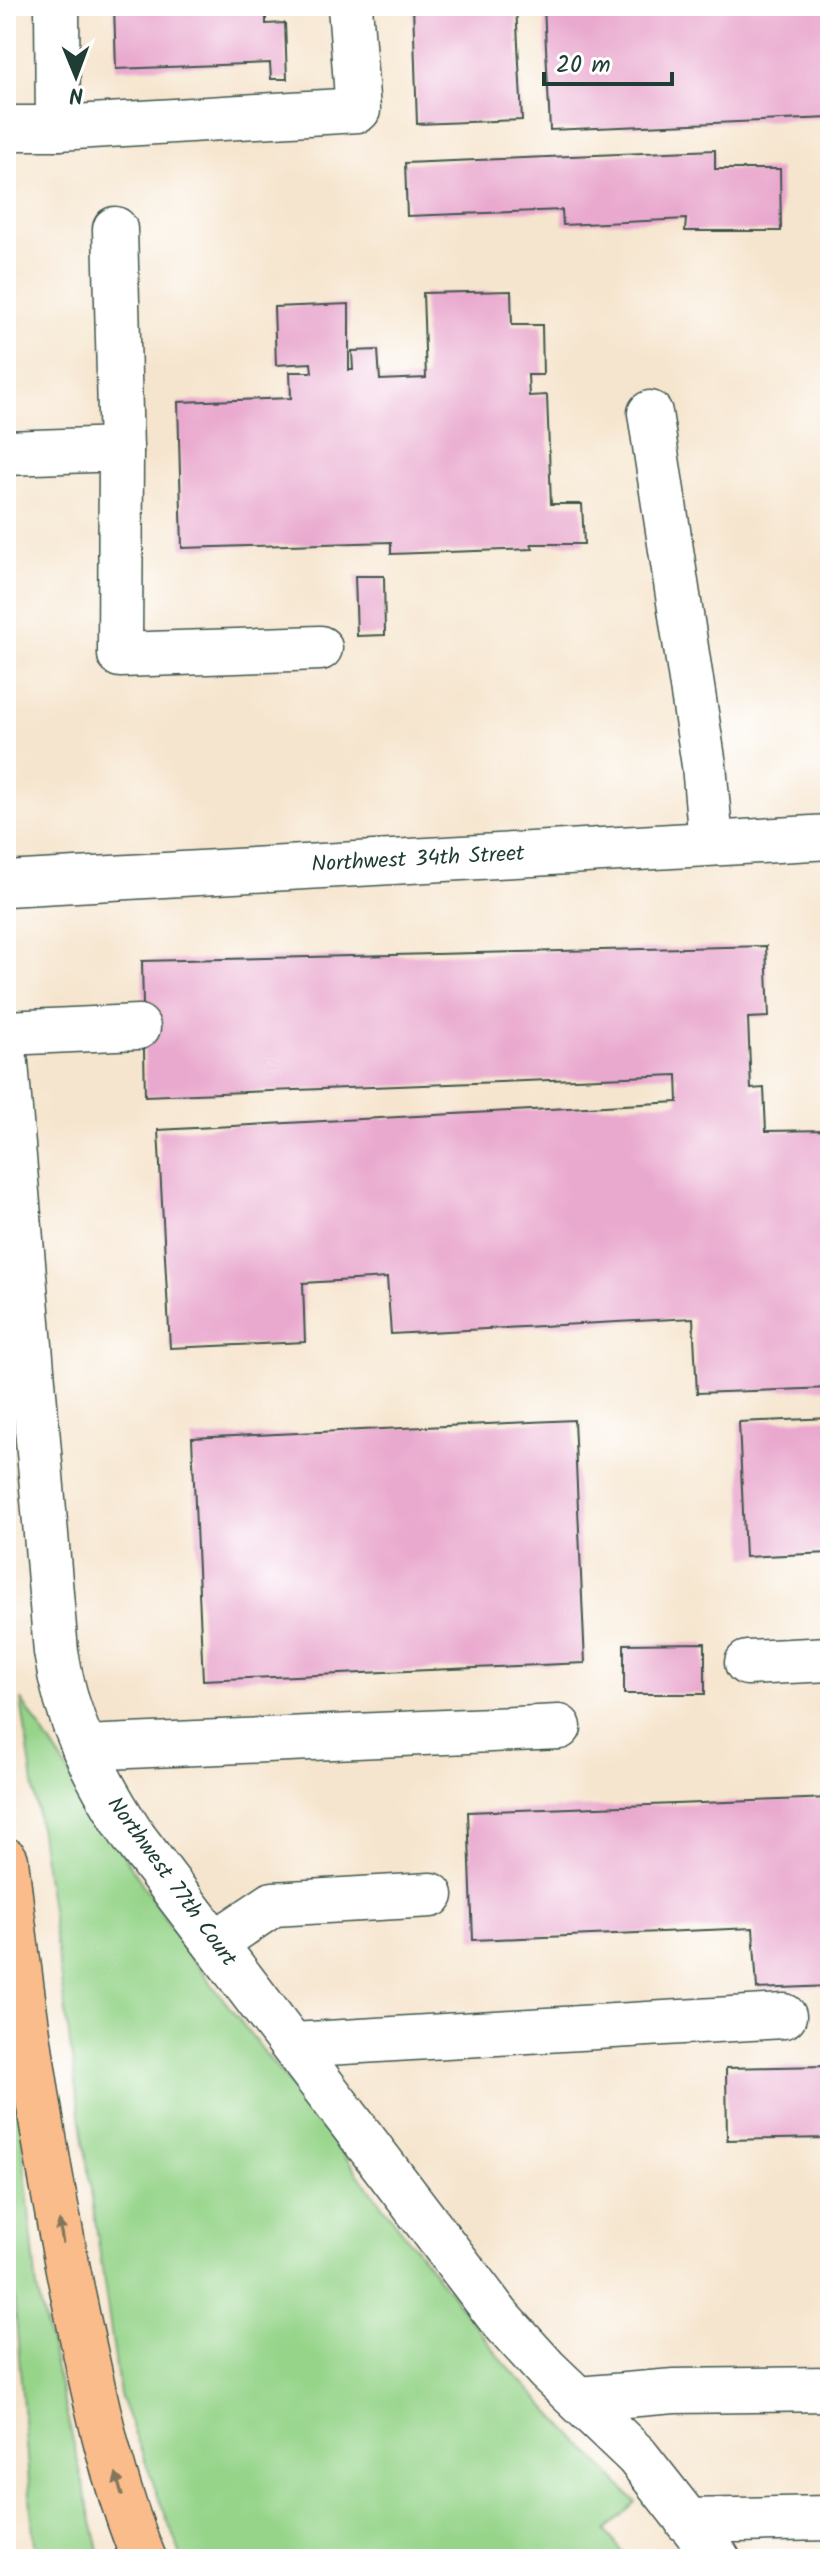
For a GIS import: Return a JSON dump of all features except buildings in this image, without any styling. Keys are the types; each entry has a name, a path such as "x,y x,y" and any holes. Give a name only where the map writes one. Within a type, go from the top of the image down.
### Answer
{"highway":[{"path":"6,1860 19,1978 65,2258 96,2403 131,2528 144,2559"}],"street":[{"path":"57,6 58,128"},
{"path":"6,128 58,128 358,110 350,6"},
{"path":"115,229 121,449 120,655 320,648"},
{"path":"650,413 704,765 711,843"},
{"path":"6,453 121,449"},
{"name":"Northwest 34th Street","path":"6,884 830,837"},
{"path":"6,1033 138,1027"},
{"name":"Northwest 77th Court","path":"6,1063 56,1652 68,1709 84,1748 133,1836 498,2316 537,2360 637,2456 718,2559"},
{"path":"747,1663 830,1659"},
{"path":"84,1748 559,1727"},
{"path":"215,1943 273,1904 431,1895"},
{"path":"293,2045 784,2016"},
{"path":"578,2399 674,2391 830,2389"},
{"path":"687,2521 830,2518"}],"green space":[{"path":"21,1699 187,1952 505,2364 636,2502 605,2531 629,2559 182,2559 120,2395"},
{"path":"9,2012 37,2289 101,2559 35,2559 6,2191 6,2014"}]}
